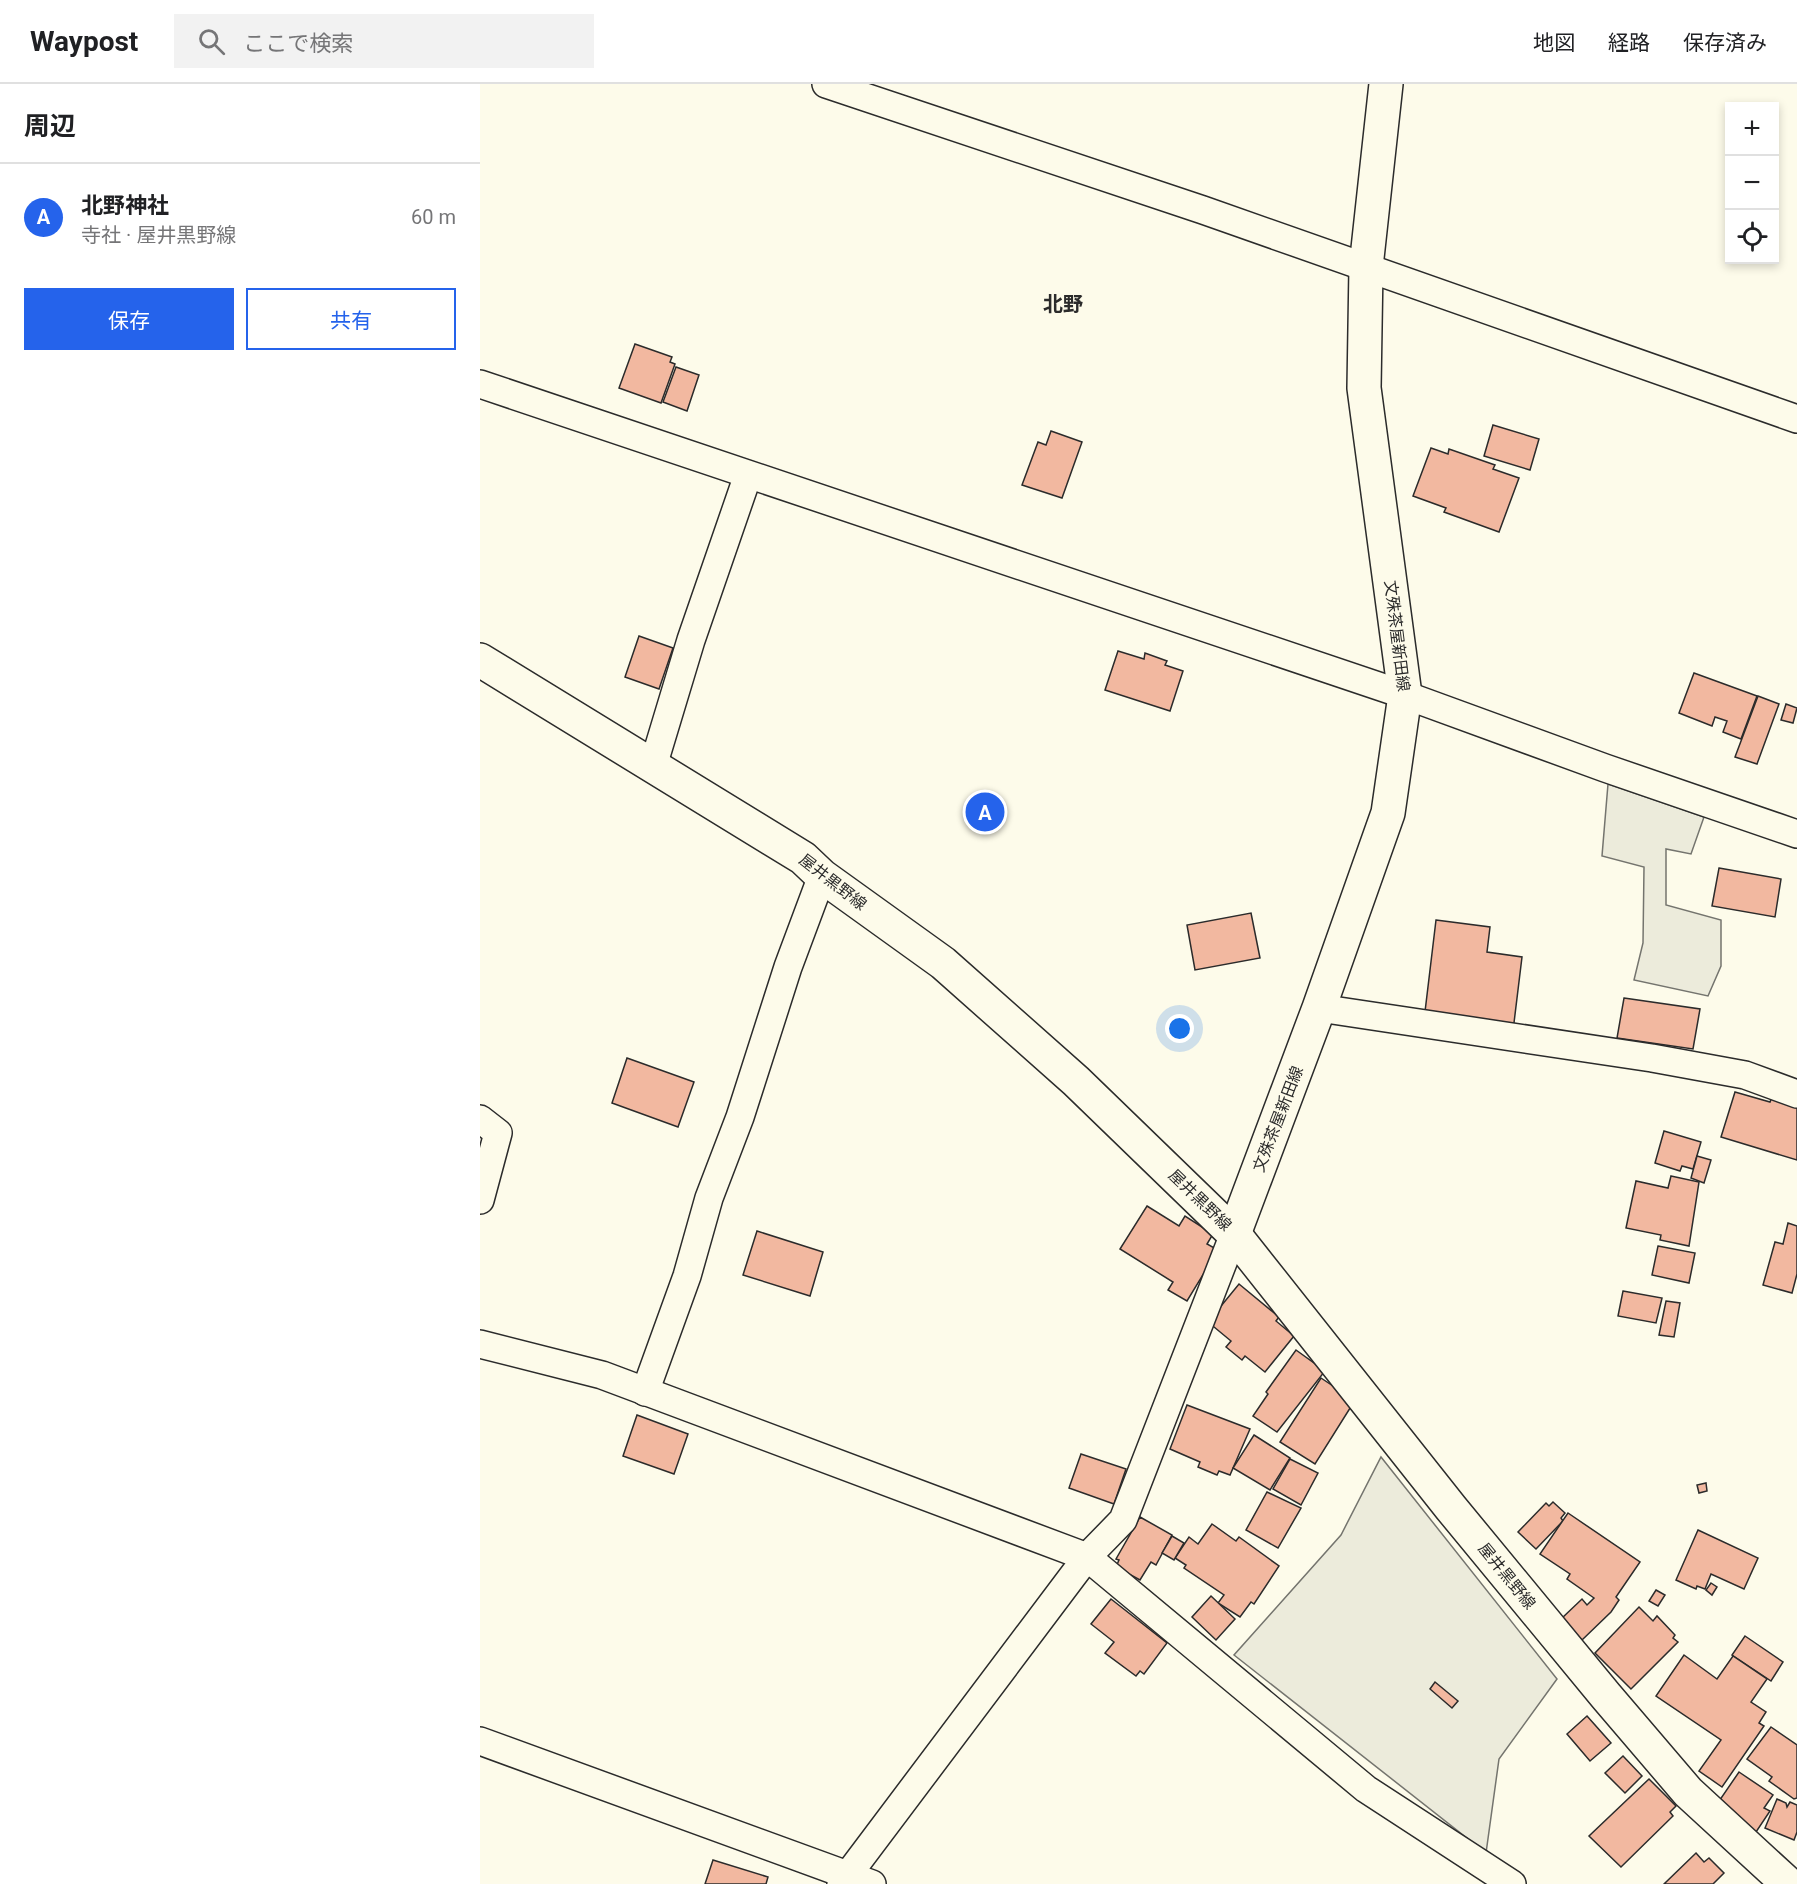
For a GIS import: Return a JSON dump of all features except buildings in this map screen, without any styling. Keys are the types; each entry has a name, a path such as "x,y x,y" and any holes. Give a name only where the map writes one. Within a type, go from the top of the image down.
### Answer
{"main road":[{"name":"文殊茶屋新田線","path":"1234,1234 1319,1008 1388,813 1405,695 1364,388 1366,267 1386,84"},
{"name":"屋井黒野線","path":"480,660 803,858 822,876 943,963 1076,1081 1234,1234 1451,1508 1613,1705 1688,1792 1781,1882"}],"street":[{"path":"826,84 1366,267 1797,419"},
{"path":"480,384 1405,695 1605,768 1797,834"},
{"path":"653,766 691,640 748,475"},
{"path":"645,1392 687,1276 709,1198 740,1117 788,967 822,876"},
{"path":"1319,1008 1652,1058 1745,1075 1797,1094"},
{"path":"480,1119 498,1133 480,1200"},
{"path":"480,1741 854,1881 1087,1557 1123,1520 1234,1234"},
{"path":"480,1344 602,1375 1087,1557 1366,1789 1512,1884"}],"shaded area":[{"path":"1608,784 1704,817 1691,854 1666,849 1666,905 1721,920 1721,966 1708,996 1634,980 1643,943 1644,867 1602,856"},
{"path":"1381,1457 1557,1679 1499,1759 1486,1853 1234,1655 1341,1535"}],"place":[{"name":"北野神社","path":"985,812"}],"district":[{"name":"北野","path":"1063,304"}]}
